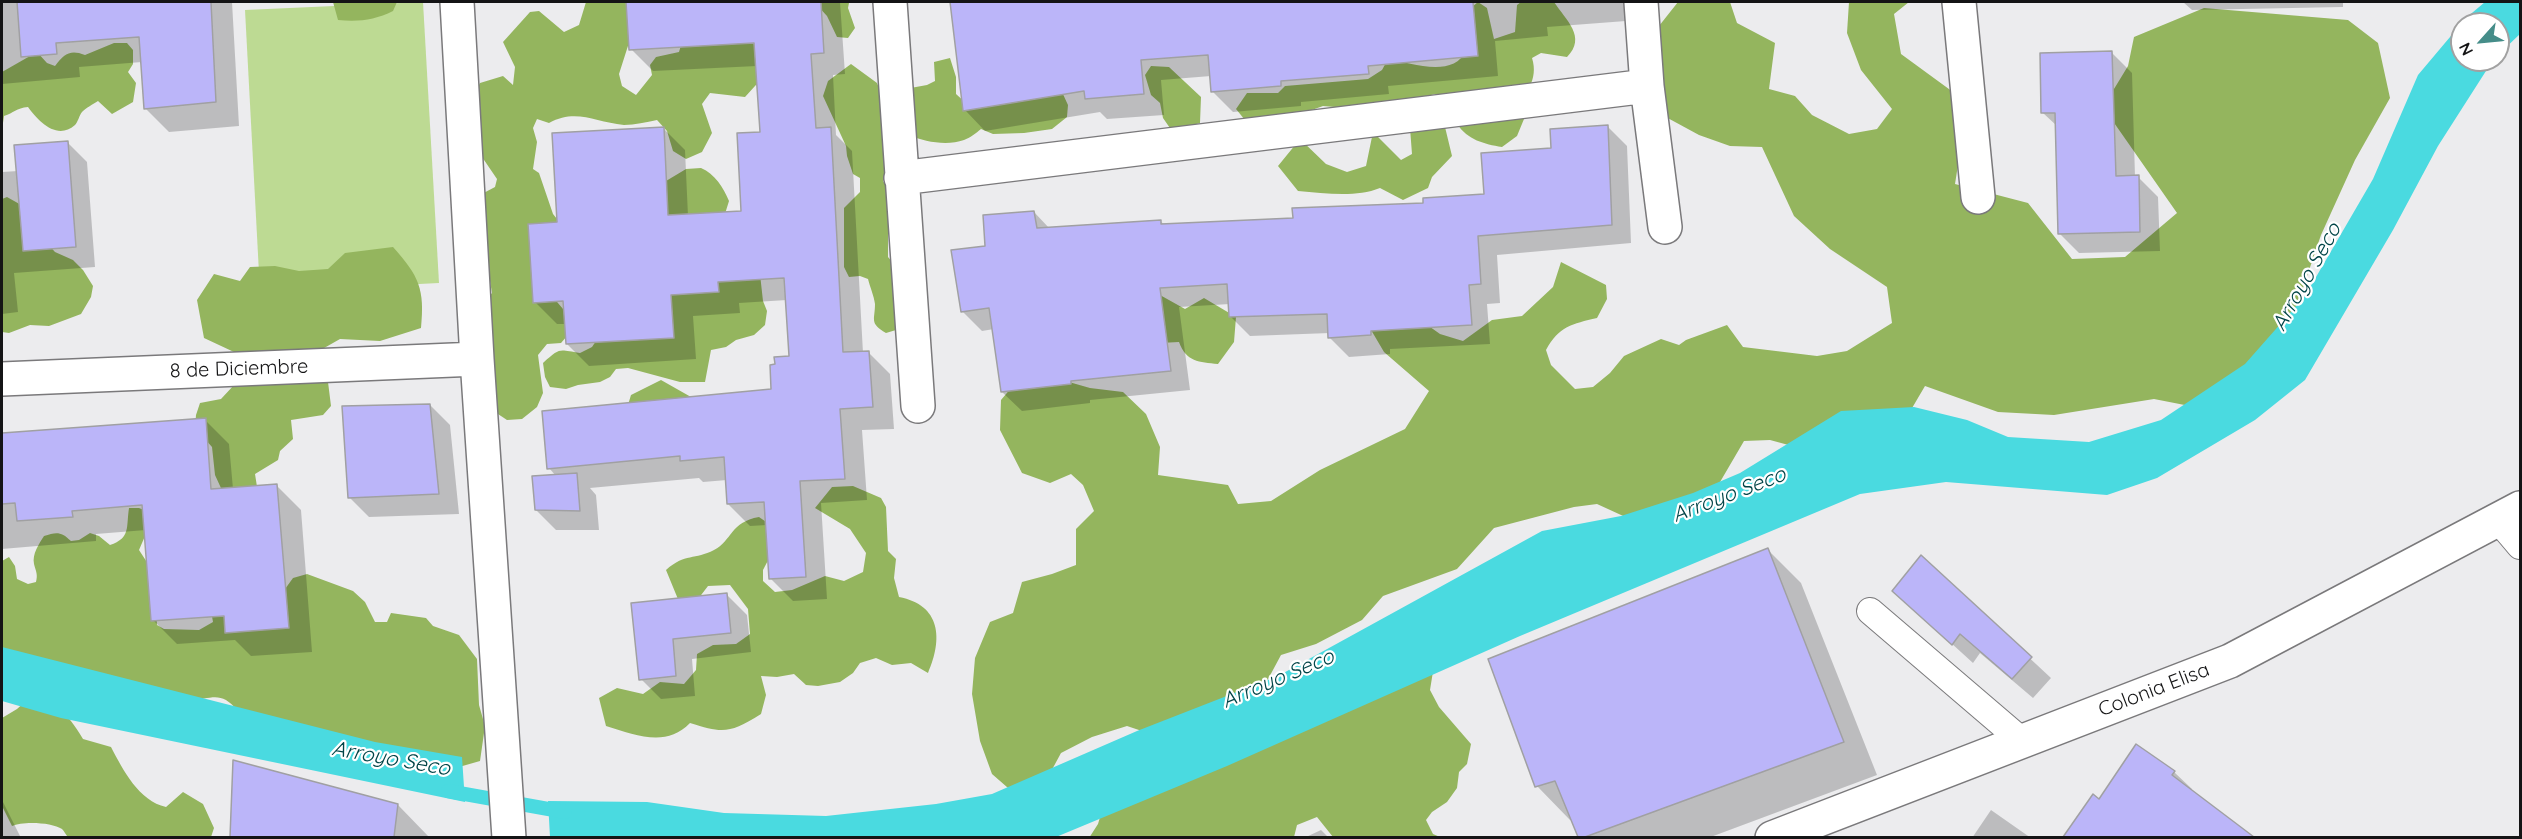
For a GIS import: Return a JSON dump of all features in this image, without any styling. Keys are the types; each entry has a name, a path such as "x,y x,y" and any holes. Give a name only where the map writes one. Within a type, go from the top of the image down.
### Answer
{"street":[{"path":"457,2 477,358 509,837"},
{"path":"890,2 918,406"},
{"path":"1641,2 1647,86 1665,227"},
{"path":"1959,2 1978,197"},
{"path":"901,178 1647,86"},
{"name":"8 de Diciembre","path":"2,379 477,358"},
{"name":"Colonia Elisa","path":"1772,837 2230,661 2509,514"}],"lane":[{"path":"2509,514 2520,546"},
{"path":"1870,611 2022,741"}],"green space":[{"path":"333,2 397,2 393,11 367,20 353,21 338,20"},
{"path":"423,2 439,283 260,292 245,10"},
{"path":"586,2 642,2 619,74 622,86 636,95 652,75 650,65 656,57 679,52 684,35 750,33 765,75 745,97 710,93 702,104 712,133 702,152 686,159 673,151 667,131 657,120 624,125 577,116 549,123 537,119 533,128 537,142 533,169 539,173 553,214 557,219 552,296 569,316 573,329 561,343 547,344 538,355 543,393 537,407 522,419 507,420 498,414 490,396 488,298 492,293 476,197 495,187 497,179 482,157 471,100 480,83 503,76 513,85 515,67 503,42 530,12 539,11 564,32 579,25"},
{"path":"814,2 852,2 849,3 848,8 855,28 848,38 837,37 827,16"},
{"path":"1478,2 1487,8 1494,39 1515,32 1517,5 1521,2 1554,2 1569,22 1575,36 1573,50 1567,57 1541,53 1532,58 1534,73 1530,87 1513,112 1524,119 1517,136 1502,147 1471,138 1457,124 1443,100 1435,94 1409,101 1347,108 1323,106 1309,111 1299,123 1249,125 1236,109 1247,93 1278,93 1285,86 1368,79 1382,70 1388,59 1431,67 1452,64 1460,59 1466,50 1468,36 1466,12"},
{"path":"1678,2 1730,2 1737,23 1775,43 1769,89 1795,96 1812,115 1849,134 1877,129 1892,109 1861,70 1847,33 1849,2 1909,2 1894,14 1901,54 1953,92 1960,152 1955,184 2028,203 2072,259 2125,257 2177,213 2103,107 2128,66 2134,37 2204,8 2348,20 2378,43 2390,98 2355,160 2321,235 2286,338 2200,408 2154,399 2054,415 1998,412 1925,386 1905,420 1807,450 1770,440 1744,441 1713,494 1632,520 1597,504 1574,507 1494,528 1457,569 1383,596 1362,620 1316,644 1281,655 1259,696 1154,735 1127,726 1092,737 1061,753 1048,777 1015,794 992,774 980,741 972,694 975,658 990,622 1013,613 1022,582 1076,565 1076,529 1094,511 1083,485 1071,474 1050,483 1022,473 1000,430 1001,400 1017,381 1041,374 1090,388 1123,392 1146,414 1160,447 1158,475 1228,485 1238,504 1271,501 1320,470 1405,429 1429,391 1384,352 1364,318 1419,319 1440,334 1463,341 1492,320 1522,316 1553,287 1561,262 1606,285 1607,299 1597,318 1567,327 1556,336 1546,350 1551,365 1575,389 1593,387 1610,373 1624,356 1661,339 1679,345 1686,340 1727,325 1743,347 1817,356 1847,351 1892,323 1887,287 1830,249 1794,216 1762,147 1730,146 1699,135 1664,116 1659,26"},
{"path":"114,43 127,43 133,50 133,64 128,72 136,83 133,102 112,114 98,101 82,112 75,125 61,131 48,127 28,107 18,109 4,116 2,130 2,72 37,52 47,63 55,66 61,58 68,54 75,52 85,55"},
{"path":"950,58 956,77 956,94 967,104 1062,92 1068,105 1067,117 1052,129 993,134 981,129 966,139 950,143 922,140 909,135 905,89 927,85 935,81 934,62"},
{"path":"851,64 877,83 883,98 881,129 894,165 883,181 890,192 893,230 888,232 888,257 899,270 902,314 895,320 896,330 886,333 875,324 875,304 868,279 860,276 849,277 844,267 844,208 860,192 860,178 853,174 846,146 823,96 828,81"},
{"path":"1151,66 1169,67 1201,97 1200,123 1172,131 1163,118 1160,103 1151,95 1145,75"},
{"path":"1445,127 1452,156 1432,177 1428,188 1403,200 1380,188 1350,194 1298,191 1278,166 1300,139 1326,164 1347,172 1366,166 1373,132 1401,160 1412,154 1410,128"},
{"path":"701,168 714,177 724,191 729,201 724,217 759,265 763,301 767,311 765,325 754,335 736,340 726,347 711,350 705,382 680,382 628,368 616,369 610,377 600,382 566,389 550,387 545,377 543,363 560,351 580,353 592,347 669,231 661,184 686,169"},
{"path":"7,197 23,206 44,240 55,252 73,260 83,270 93,286 91,297 81,314 49,326 30,325 9,333 2,332 2,199"},
{"path":"393,247 409,266 418,284 422,303 421,328 380,341 340,339 303,360 261,357 234,352 204,338 197,300 214,274 240,281 250,267 275,266 299,271 328,269 345,253"},
{"path":"1160,295 1185,309 1204,298 1236,317 1234,342 1218,364 1194,360 1185,354 1179,342 1141,344"},
{"path":"310,375 328,382 331,406 323,415 291,420 293,439 280,451 278,460 255,474 258,493 226,499 215,475 212,447 195,428 200,403 221,399 234,385"},
{"path":"661,380 691,397 624,418 631,395"},
{"path":"853,486 881,498 886,507 888,551 896,559 894,578 899,597 923,607 935,625 936,648 928,673 911,663 892,665 876,658 860,663 853,673 840,682 818,686 806,685 794,674 777,677 761,676 766,695 761,714 734,728 719,730 690,723 681,731 671,735 650,737 606,726 599,698 617,688 643,694 660,682 684,684 696,670 697,654 713,645 736,644 750,634 748,609 730,585 708,586 695,603 680,604 666,570 679,561 714,550 725,542 742,523 759,517 775,528 777,543 763,570 763,581 775,592 792,590 825,576 844,581 863,572 866,553 850,529 815,508 832,487"},
{"path":"129,508 139,508 149,512 148,529 139,550 154,573 157,625 164,629 199,630 213,622 208,594 280,596 293,578 307,574 353,591 365,602 375,622 387,622 391,613 426,618 433,626 459,635 477,659 479,705 485,726 480,761 452,769 238,711 222,698 189,701 2,675 2,561 9,557 15,566 17,579 28,584 36,582 34,557 44,536 58,533 71,541 79,540 90,533 99,536 110,545 124,535"},
{"path":"1435,659 1430,690 1439,707 1471,744 1467,764 1459,772 1457,788 1447,802 1432,812 1426,820 1433,834 1440,837 1333,837 1317,817 1297,825 1294,837 1089,838 1098,824 1103,807"},
{"path":"26,701 46,705 60,711 83,739 111,747 133,783 156,804 166,807 183,792 203,804 214,828 211,837 68,837 62,829 51,825 30,823 12,826 2,806 2,718"}],"water":[{"path":"2485,2 2520,2 2520,34 2510,44 2510,12 2473,12"},
{"path":"2450,37 2450,72 2485,72 2438,146 2393,230 2305,380 2255,420 2157,478 2107,495 1946,482 1860,494 1520,636 1227,766 1056,837 550,837 548,801 647,802 724,813 826,816 936,804 992,794 1137,731 1278,676 1542,531 1621,516 1693,493 1740,473 1841,411 1914,407 1967,420 2008,437 2089,442 2161,420 2245,364 2305,296 2373,179 2418,75"},
{"path":"2,647 375,742 462,757 465,802 61,718 2,701"}],"building":[{"path":"17,2 211,2 216,102 144,109 139,37 56,43 57,54 21,57"},
{"path":"626,2 821,2 824,53 811,54 816,128 831,127 843,352 869,351 873,407 840,409 845,479 800,481 806,577 769,579 764,502 727,504 724,457 680,461 680,456 547,469 542,411 771,389 770,365 775,364 774,357 789,356 784,278 718,282 719,292 671,295 674,338 566,344 563,301 533,303 528,224 557,222 552,133 664,127 668,215 741,211 737,133 760,132 754,43 629,50"},
{"path":"950,2 1473,2 1478,56 1368,66 1369,74 1281,81 1281,86 1211,92 1208,55 1141,60 1144,94 1085,99 1084,91 963,111"},
{"path":"2112,51 2116,176 2139,175 2140,232 2058,234 2055,113 2041,113 2040,53"},
{"path":"1608,125 1612,225 1478,236 1481,284 1469,285 1472,325 1371,331 1371,335 1328,338 1327,314 1229,317 1227,284 1160,288 1171,371 1071,381 1071,384 1001,392 989,308 961,312 951,250 985,246 983,215 1034,211 1037,228 1161,220 1161,224 1293,218 1292,208 1423,203 1423,198 1484,194 1481,153 1551,148 1550,129"},
{"path":"68,141 76,247 23,251 14,145"},
{"path":"430,404 439,494 348,498 342,406"},
{"path":"206,418 211,489 277,484 289,628 225,633 224,616 151,621 142,505 72,511 73,517 17,521 15,503 2,504 2,433"},
{"path":"577,473 580,511 535,510 532,476"},
{"path":"1768,548 1844,742 1585,837 1578,837 1555,781 1535,787 1488,659"},
{"path":"1921,555 2032,657 2012,679 1960,634 1952,645 1892,591"},
{"path":"727,593 731,633 673,639 676,676 639,680 631,603"},
{"path":"2136,744 2175,771 2172,775 2254,837 2063,837 2093,794 2099,799"},
{"path":"233,760 398,804 394,837 230,837"}],"waterway":[{"name":"Arroyo Seco","path":"448,791 565,812"}]}
